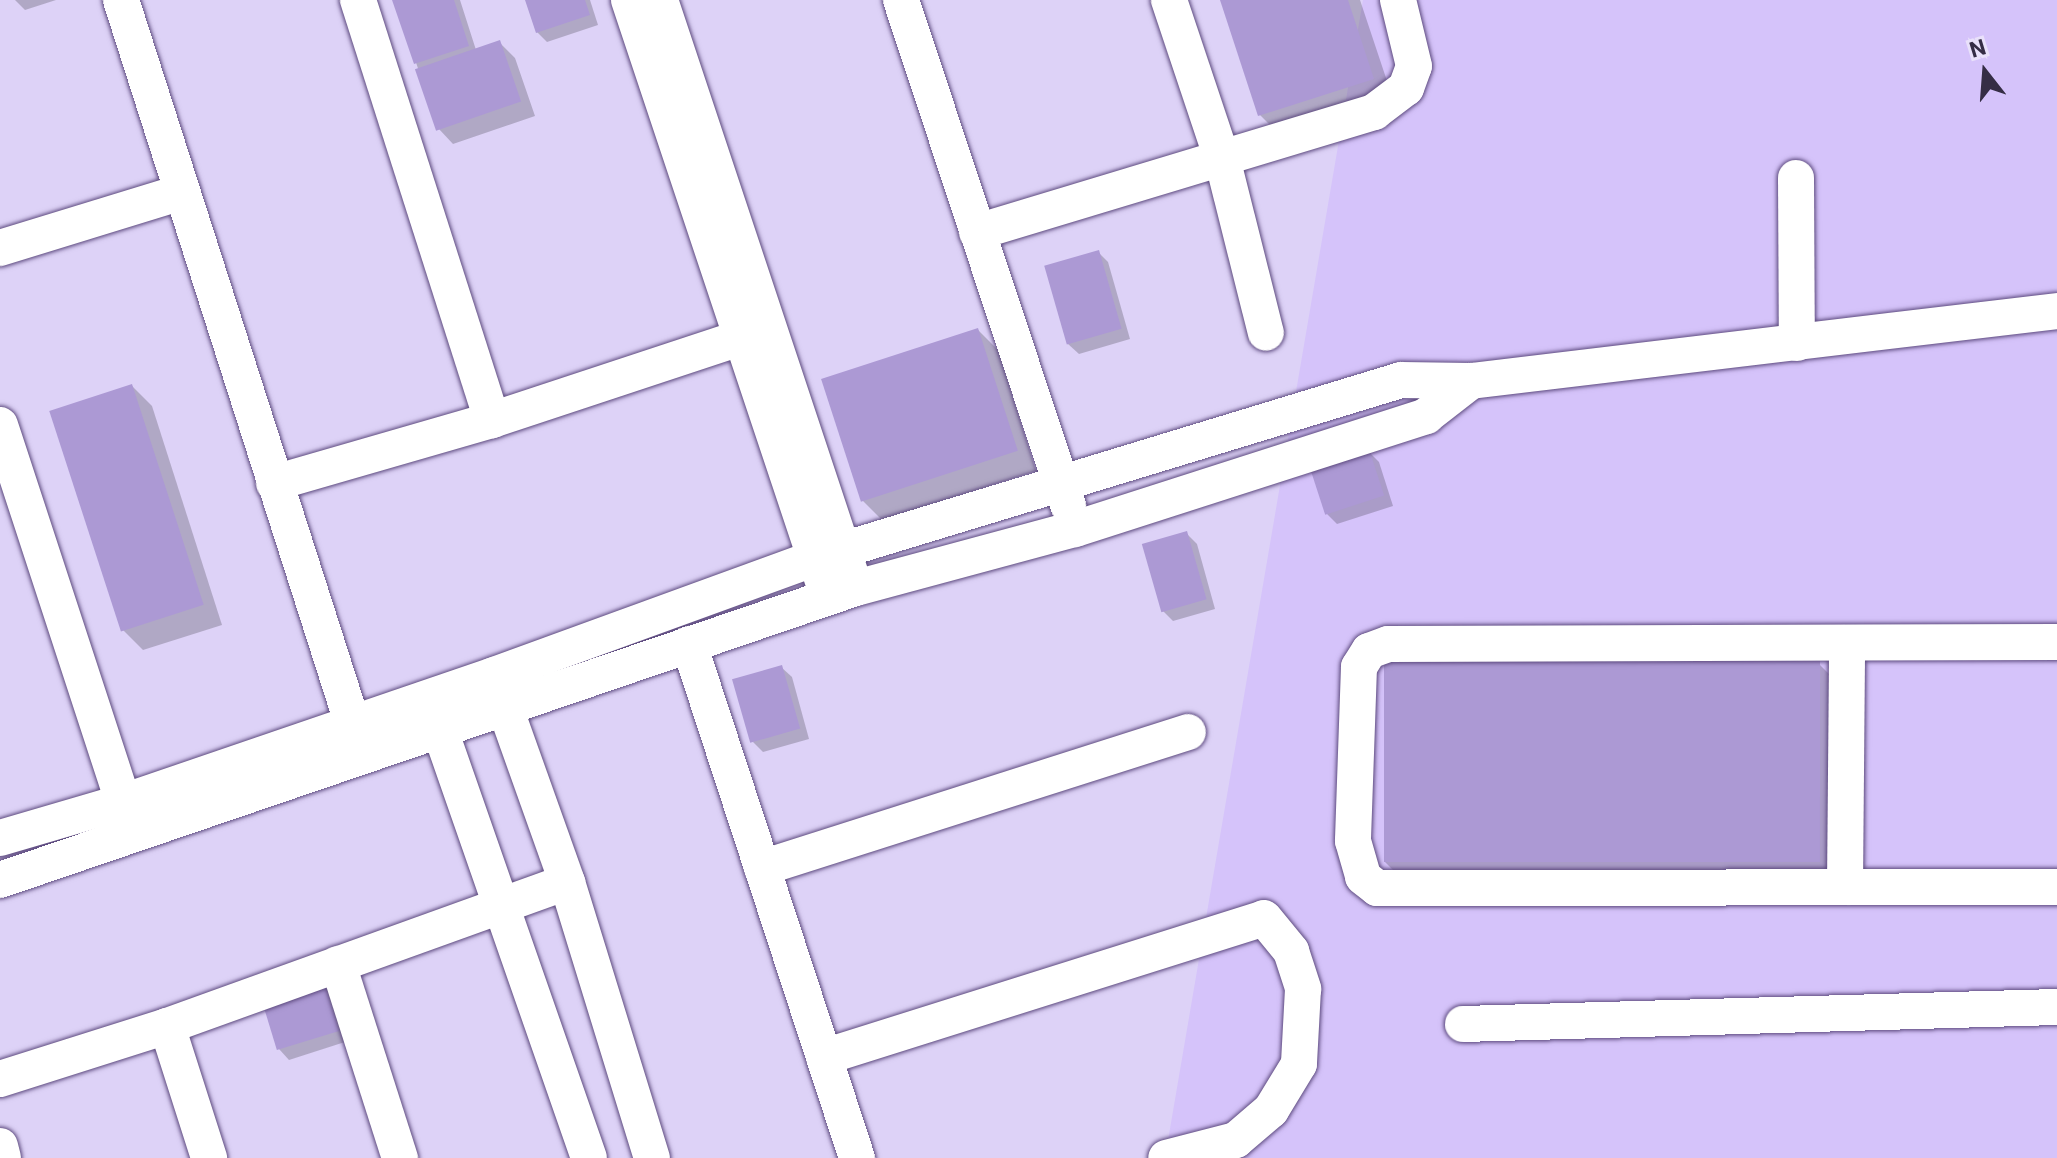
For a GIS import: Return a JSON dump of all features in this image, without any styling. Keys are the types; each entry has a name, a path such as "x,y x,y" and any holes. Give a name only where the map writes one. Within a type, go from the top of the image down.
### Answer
{"street":[{"path":"121,0 364,757"},
{"path":"358,0 492,420"},
{"path":"629,0 755,334 842,593"},
{"path":"660,0 755,334"},
{"path":"901,0 1075,529"},
{"path":"1169,0 1222,158 1266,333"},
{"path":"977,232 1374,112 1406,88 1414,66 1398,0"},
{"path":"1796,178 1797,343"},
{"path":"0,248 182,192"},
{"path":"0,838 123,802 350,721 494,675 828,554 1401,380 1471,381 2057,311"},
{"path":"274,483 492,420 755,334"},
{"path":"0,880 505,711 689,644 842,593 1075,529 1426,416 1471,381"},
{"path":"0,425 134,837"},
{"path":"2057,642 1388,644 1369,651 1359,667 1353,841 1363,877 1377,888 2057,887"},
{"path":"1845,887 1847,643"},
{"path":"689,644 857,1158"},
{"path":"494,675 567,882 652,1158"},
{"path":"429,694 439,732 589,1158"},
{"path":"762,868 1188,732"},
{"path":"0,1079 167,1026 567,882"},
{"path":"824,1057 1264,918 1291,951 1303,989 1299,1064 1271,1110 1236,1140 1166,1158"},
{"path":"338,964 400,1158"},
{"path":"1463,1024 2057,1007"},
{"path":"167,1026 209,1158"},
{"path":"0,1146 3,1158"}],"shaded area":[{"path":"1363,0 2057,0 2057,1158 1165,1158"}],"building":[{"path":"392,0 454,0 469,46 414,64"},
{"path":"525,0 585,0 590,15 536,33"},
{"path":"1220,0 1348,0 1374,79 1258,116"},
{"path":"500,40 521,101 436,131 415,69"},
{"path":"1099,250 1122,329 1067,345 1044,266"},
{"path":"978,328 1018,451 861,502 821,379"},
{"path":"132,384 204,605 121,632 49,411"},
{"path":"1369,449 1384,496 1325,515 1310,468"},
{"path":"1187,531 1207,599 1161,612 1142,544"},
{"path":"1384,661 1820,661 1820,862 1384,862"},
{"path":"782,665 800,728 750,743 732,679"},
{"path":"325,985 339,1031 277,1050 263,1004"}]}
